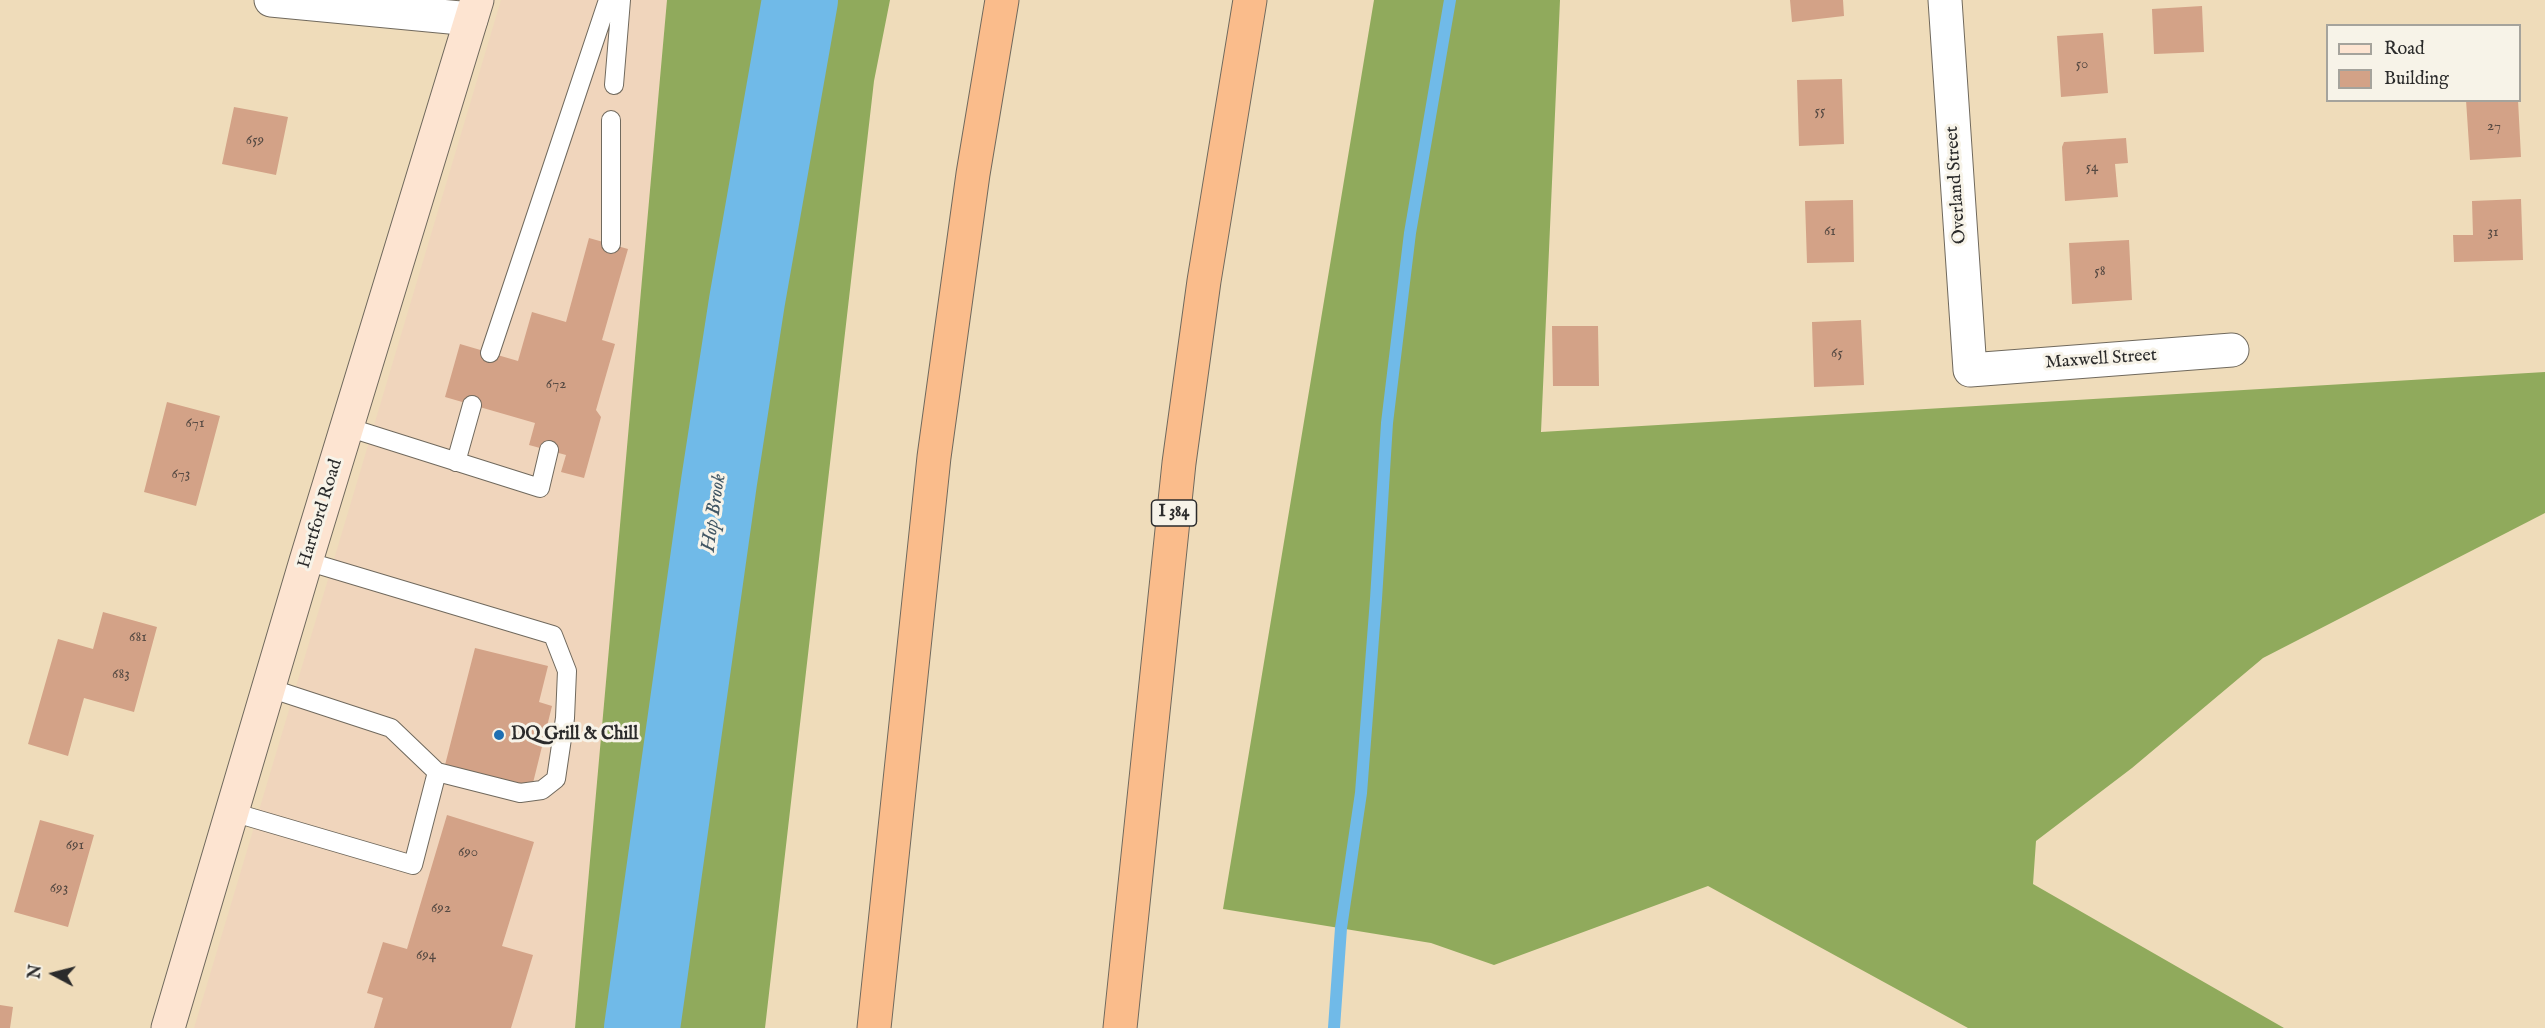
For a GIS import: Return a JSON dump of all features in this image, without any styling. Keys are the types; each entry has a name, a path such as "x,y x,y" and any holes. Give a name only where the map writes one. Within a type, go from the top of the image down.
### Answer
{"highway":[{"path":"874,1028 934,457 973,174 1002,0"},
{"name":"I 384","path":"1120,1028 1179,463 1204,281 1250,0"}],"main road":[{"name":"Hartford Road","path":"168,1028 306,561 474,10"}],"street":[{"path":"271,0 474,10"},
{"name":"Overland Street","path":"1945,0 1970,370"},
{"name":"Maxwell Street","path":"1970,370 2232,350"}],"lane":[{"path":"490,353 608,0"},
{"path":"614,85 621,0"},
{"path":"610,244 611,120"},
{"path":"456,462 472,405"},
{"path":"347,427 540,488 549,450"},
{"path":"269,688 391,728 437,772 520,793 542,790 556,778 565,718 567,671 553,635 306,561"},
{"path":"232,812 413,865 437,772"}],"shaded area":[{"path":"501,0 667,0 575,1028 194,1028"}],"green space":[{"path":"667,0 890,0 874,81 765,1028 575,1028"},
{"path":"1374,0 1560,0 1541,432 2545,372 2545,513 2263,658 2132,768 2036,841 2033,884 2284,1028 1968,1028 1708,886 1494,965 1431,943 1223,909"}],"building":[{"path":"1790,0 1843,0 1844,16 1792,22"},
{"path":"2202,6 2204,52 2154,54 2152,9"},
{"path":"2103,33 2108,93 2061,97 2057,36"},
{"path":"1842,79 1844,144 1799,146 1797,80"},
{"path":"2466,102 2518,102 2521,157 2470,160"},
{"path":"234,107 288,117 276,175 222,164"},
{"path":"2126,138 2128,163 2115,164 2118,197 2065,201 2062,147 2064,142"},
{"path":"2521,199 2523,260 2454,262 2453,235 2473,235 2472,201"},
{"path":"1853,200 1854,262 1807,263 1805,201"},
{"path":"589,238 628,249 602,340 615,344 596,410 601,417 584,478 561,472 566,455 529,445 535,423 445,397 460,344 518,361 532,312 566,322"},
{"path":"2129,240 2132,300 2072,304 2069,243"},
{"path":"1861,320 1864,385 1814,387 1812,322"},
{"path":"1552,326 1598,326 1599,386 1553,386"},
{"path":"167,402 220,416 196,506 144,492"},
{"path":"103,612 157,627 134,712 84,698 68,756 28,744 58,639 93,649"},
{"name":"DQ Grill & Chill","path":"475,648 548,666 539,702 552,706 532,787 445,765"},
{"path":"447,815 534,842 502,946 533,955 511,1028 374,1028 383,998 367,993 383,942 407,949"},
{"path":"40,820 94,835 68,927 14,912"},
{"path":"0,1005 13,1007 10,1028 0,1028"}],"waterway":[{"name":"Hop Brook","path":"642,1028 719,482 747,301 800,0"},
{"path":"1334,1028 1341,928 1361,793 1387,423 1410,233 1450,0"}],"place":[{"name":"DQ Grill & Chill","path":"499,735"}]}
